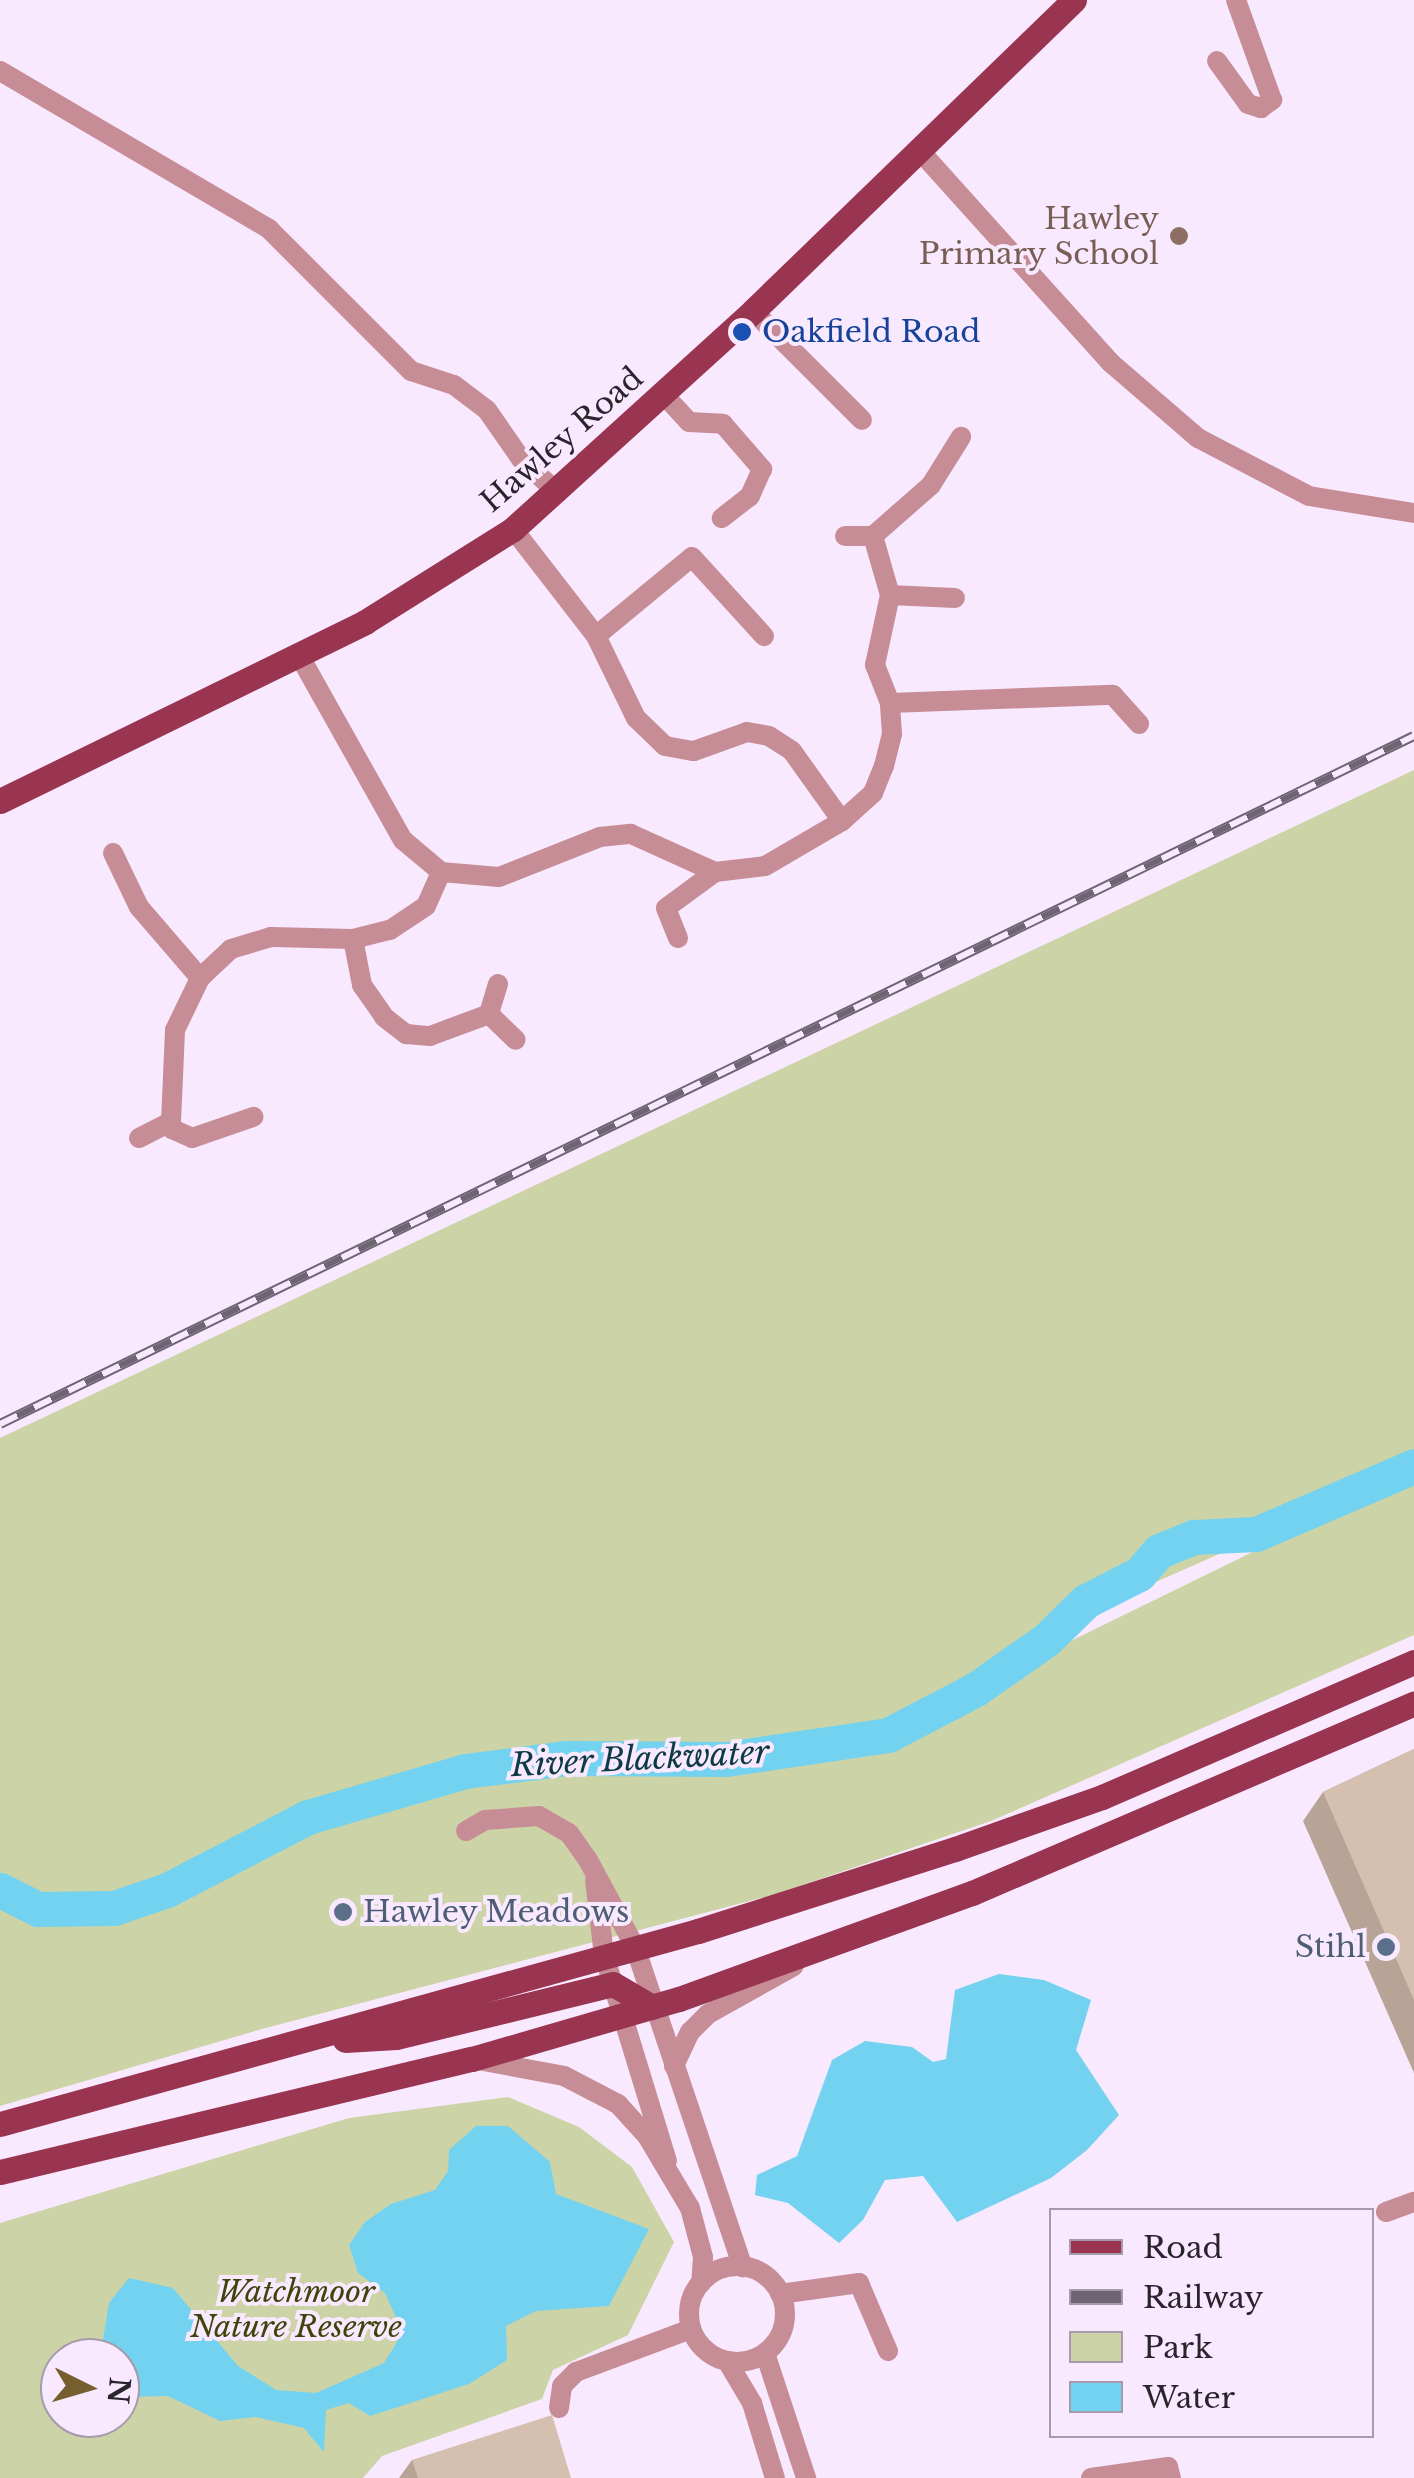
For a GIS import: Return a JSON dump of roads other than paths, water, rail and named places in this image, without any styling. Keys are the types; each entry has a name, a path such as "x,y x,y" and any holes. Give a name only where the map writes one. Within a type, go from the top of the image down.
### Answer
{"main road":[{"name":"Hawley Road","path":"0,801 406,599 513,530 664,395 1074,0"},
{"path":"0,2124 302,2043 635,1947 1084,1803 1414,1662"},
{"path":"0,2172 472,2059 652,2007 831,1946 1414,1706"},
{"path":"302,2043 396,2037 613,1984 652,2007"}],"street":[{"path":"1217,61 1248,104 1261,108 1272,100 1236,0"},
{"path":"0,71 269,229 411,371 454,386 487,410 522,459 558,493"},
{"path":"920,150 1111,363 1198,438 1309,496 1414,513"},
{"path":"753,310 862,420"},
{"path":"664,395 689,422 723,424 755,456 762,470 750,496 722,518"},
{"path":"845,536 873,536 931,485 961,437"},
{"path":"513,530 596,636 636,718 665,746 694,751 747,732 769,736 792,751 842,820"},
{"path":"678,938 666,908 715,872 765,866 842,820 873,793 892,734 890,703 875,665 890,596 873,536"},
{"path":"596,636 692,557 764,636"},
{"path":"890,596 955,598"},
{"path":"299,655 403,840 441,872 499,877 600,837 631,834 715,872"},
{"path":"890,703 1113,695 1139,724"},
{"path":"113,854 139,907 200,978"},
{"path":"253,1116 192,1138 172,1130 175,1030 200,978 232,949 271,937 353,939 390,930 426,906 441,872"},
{"path":"353,939 362,984 384,1018 406,1034 430,1036 488,1014"},
{"path":"488,1014 498,984"},
{"path":"488,1014 516,1040"},
{"path":"138,1138 171,1122"},
{"path":"466,1832 485,1820 539,1816 568,1833 635,1947 652,2007 743,2267"},
{"path":"595,1880 604,1955 659,2118 668,2168"},
{"path":"674,2066 690,2032 708,2014 831,1946"},
{"path":"472,2059 538,2068 590,2086 618,2104 668,2168 700,2237 701,2283"},
{"path":"1386,2212 1414,2202"},
{"path":"775,2478 752,2403 727,2362 704,2349 691,2329 692,2297 701,2283 724,2268 743,2267 760,2272 780,2294 785,2316 766,2353 806,2478"},
{"path":"780,2294 859,2283 888,2351"},
{"path":"559,2408 562,2386 576,2372 691,2329"},
{"path":"727,2362 766,2353"},
{"path":"1091,2478 1168,2467 1171,2478"}],"water":[{"path":"999,1974 1044,1980 1091,2000 1076,2050 1119,2115 1087,2150 1051,2178 957,2222 923,2176 885,2180 863,2220 839,2243 788,2203 755,2195 757,2175 797,2156 832,2060 865,2041 912,2047 933,2062 946,2059 955,1990"},
{"path":"476,2126 508,2126 550,2162 556,2194 649,2229 609,2306 536,2311 506,2326 507,2360 469,2384 370,2416 349,2403 326,2410 324,2452 304,2428 256,2417 220,2421 168,2396 140,2397 140,2338 103,2338 109,2303 129,2278 173,2288 238,2366 276,2390 316,2393 384,2363 397,2342 395,2315 385,2293 358,2273 349,2245 365,2222 391,2204 435,2190 448,2171 449,2150"}],"waterway":[{"name":"River Blackwater","path":"0,1890 38,1909 114,1908 167,1890 308,1817 465,1771 567,1758 726,1759 888,1735 976,1689 1046,1640 1086,1601 1139,1574 1159,1551 1194,1537 1256,1534 1414,1466"}],"railway":[{"path":"0,1424 1414,736"}],"place":[{"name":"Hawley Primary School","path":"1179,236"},
{"name":"Oakfield Road","path":"742,332"},
{"name":"Hawley Meadows","path":"343,1912"},
{"name":"Stihl","path":"1386,1947"}],"park label":[{"name":"Watchmoor Nature Reserve","path":"296,2309"}]}
